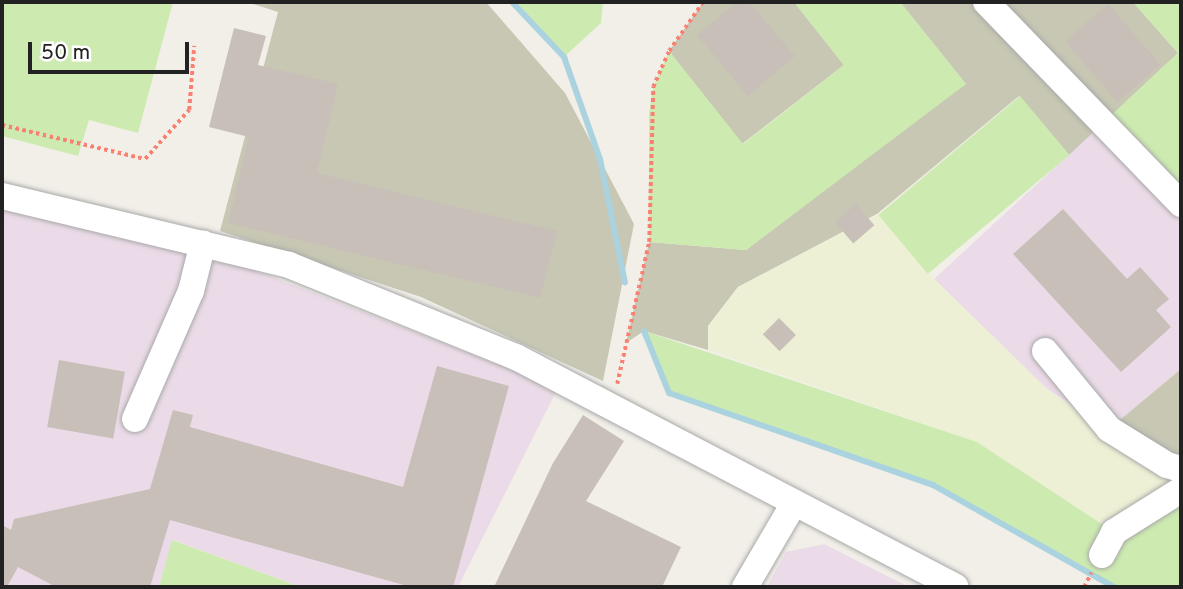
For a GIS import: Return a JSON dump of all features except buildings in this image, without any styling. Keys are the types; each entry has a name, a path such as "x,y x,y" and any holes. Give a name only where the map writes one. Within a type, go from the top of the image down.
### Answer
{"street":[{"path":"986,2 1181,204"},
{"path":"2,196 203,243 302,270 516,357 793,505 956,587"},
{"path":"135,419 191,291 203,243"},
{"path":"1045,351 1109,429 1167,465 1181,469"},
{"path":"1102,555 1114,532 1181,490"},
{"path":"745,587 793,505"}],"path":[{"path":"612,408 649,242 653,87 669,51 703,2"},
{"path":"2,125 145,159 189,110 194,47"}],"shaded area":[{"path":"247,2 486,2 565,93 634,224 603,381 421,297 220,231 278,12"},
{"path":"703,2 794,2 844,65 742,144 669,51"},
{"path":"900,2 1133,2 1178,53 1069,155 1019,96 877,214 738,287 708,326 708,350 644,331 626,343 649,242 746,250 965,83"},
{"path":"1103,123 1181,204 1181,369 1109,429 1047,389 934,279"},
{"path":"2,207 234,262 558,388 458,587 301,587 173,540 159,587 2,587"},
{"path":"877,214 934,279 1047,389 1181,483 1114,532 977,442 708,350 708,326 738,287"},
{"path":"1181,369 1181,483 1109,429"},
{"path":"824,544 909,587 767,587 786,552"}],"green space":[{"path":"2,2 173,2 138,133 89,120 78,156 2,136"},
{"path":"512,2 603,2 601,23 564,57"},
{"path":"794,2 900,2 966,84 746,250 649,242 649,114 653,87 669,51 743,144 844,65"},
{"path":"1133,2 1181,2 1181,204 1103,123 1178,53"},
{"path":"1020,96 1069,155 928,274 878,215"},
{"path":"644,331 977,442 1114,532 1181,490 1181,587 1114,587 933,485 669,393"},
{"path":"172,540 301,587 159,587"}],"waterway":[{"path":"512,2 564,57 600,159 625,283"},
{"path":"644,331 669,393 933,485 1114,587"}]}
